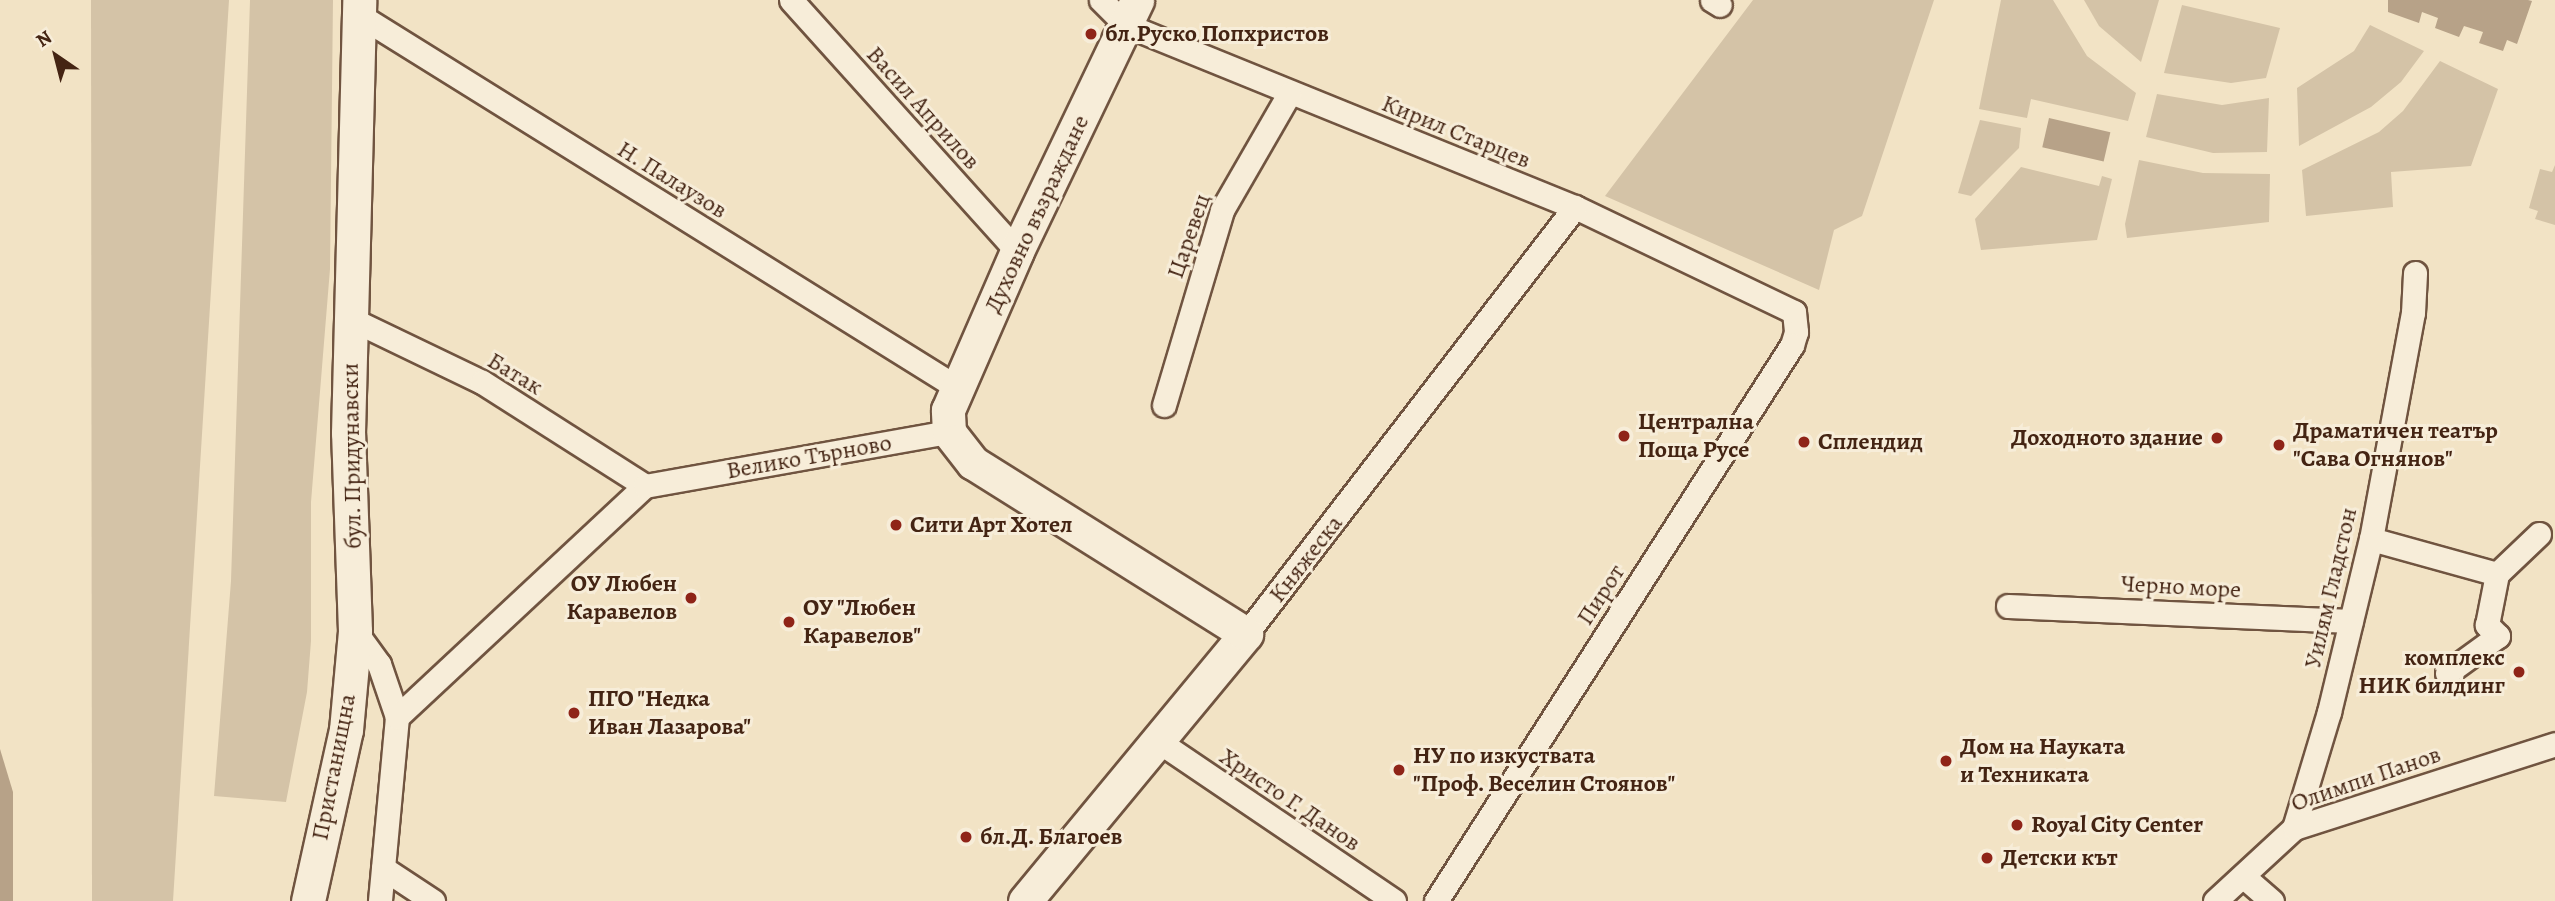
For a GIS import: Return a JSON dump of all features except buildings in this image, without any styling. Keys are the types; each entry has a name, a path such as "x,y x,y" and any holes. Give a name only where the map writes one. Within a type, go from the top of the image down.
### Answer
{"street":[{"name":"Васил Априлов","path":"791,0 1017,251"},
{"name":"Кирил Старцев","path":"1101,0 1132,13 1289,94 1574,207 1794,312"},
{"name":"бул. Придунавски","path":"355,631 348,433 359,8"},
{"name":"Н. Палаузов","path":"359,8 958,388"},
{"name":"Духовно възраждане","path":"949,432 948,410 1017,251 1132,13"},
{"name":"Царевец","path":"1164,405 1222,210 1289,94"},
{"name":"Княжеска","path":"1025,901 1247,634 1574,207"},
{"name":"Уилям Гладстон","path":"2294,828 2371,539 2413,313 2416,273"},
{"name":"Пирот","path":"1436,901 1792,345 1796,332 1794,312"},
{"name":"Батак","path":"351,319 482,383 645,486"},
{"path":"949,432 973,463 1247,634"},
{"name":"Велико Търново","path":"645,486 949,432"},
{"path":"397,717 645,486"},
{"path":"2447,673 2498,636 2487,625 2497,574 2539,534"},
{"path":"2371,539 2497,574"},
{"name":"Черно море","path":"2008,606 2351,621"},
{"path":"355,631 379,664 397,717 380,901"},
{"name":"Пристанищна","path":"308,901 346,730 355,631"},
{"name":"Христо Г. Данов","path":"1158,741 1394,901"},
{"name":"Олимпи Панов","path":"2215,901 2294,828 2555,744"},
{"path":"383,868 433,901"},
{"path":"2244,877 2272,901"}],"shaded area":[{"path":"91,0 229,0 173,901 92,901"},
{"path":"250,0 333,0 330,269 311,502 311,641 307,692 286,802 214,796 231,581"},
{"path":"1753,0 1934,0 1862,216 1834,230 1819,290 1605,196"},
{"path":"2001,0 2053,0 2087,56 2136,93 2128,121 2031,99 2027,118 1979,109"},
{"path":"2084,0 2159,0 2141,62 2099,26"},
{"path":"2388,0 2532,1 2517,44 2507,40 2503,51 2479,43 2483,32 2464,26 2459,37 2435,28 2438,18 2422,12 2419,23 2388,12"},
{"path":"2182,5 2280,28 2266,78 2231,83 2164,73"},
{"path":"2370,25 2424,51 2401,82 2371,107 2299,146 2297,88 2354,51"},
{"path":"2440,61 2498,89 2471,166 2391,172 2393,207 2306,216 2302,170 2379,132 2403,111"},
{"path":"2157,94 2222,105 2269,98 2267,152 2213,153 2146,137"},
{"path":"2049,118 2110,132 2104,161 2042,147"},
{"path":"1980,120 2021,128 2019,148 1971,196 1958,193"},
{"path":"2139,160 2203,173 2270,174 2269,222 2127,238 2125,224"},
{"path":"2555,165 2555,225 2535,219 2538,211 2529,208 2540,169 2552,172"},
{"path":"2021,167 2099,186 2102,176 2112,179 2097,240 1981,250 1975,219"},
{"path":"0,749 13,792 13,901 0,901"}],"place":[{"name":"бл.Руско Попхристов","path":"1091,34"},
{"name":"Централна Поща Русе","path":"1624,436"},
{"name":"Доходното здание","path":"2217,438"},
{"name":"Сплендид","path":"1804,442"},
{"name":"Драматичен театър \"Сава Огнянов\"","path":"2279,445"},
{"name":"Сити Арт Хотел","path":"896,525"},
{"name":"ОУ Любен Каравелов","path":"691,598"},
{"name":"ОУ \"Любен Каравелов\"","path":"789,622"},
{"name":"комплекс НИК билдинг","path":"2519,672"},
{"name":"ПГО \"Недка Иван Лазарова\"","path":"574,713"},
{"name":"Дом на Науката и Техниката","path":"1946,761"},
{"name":"НУ по изкуствата \"Проф. Веселин Стоянов\"","path":"1399,770"},
{"name":"Royal City Center","path":"2017,825"},
{"name":"бл.Д. Благоев","path":"966,837"},
{"name":"Детски кът","path":"1987,858"}]}
